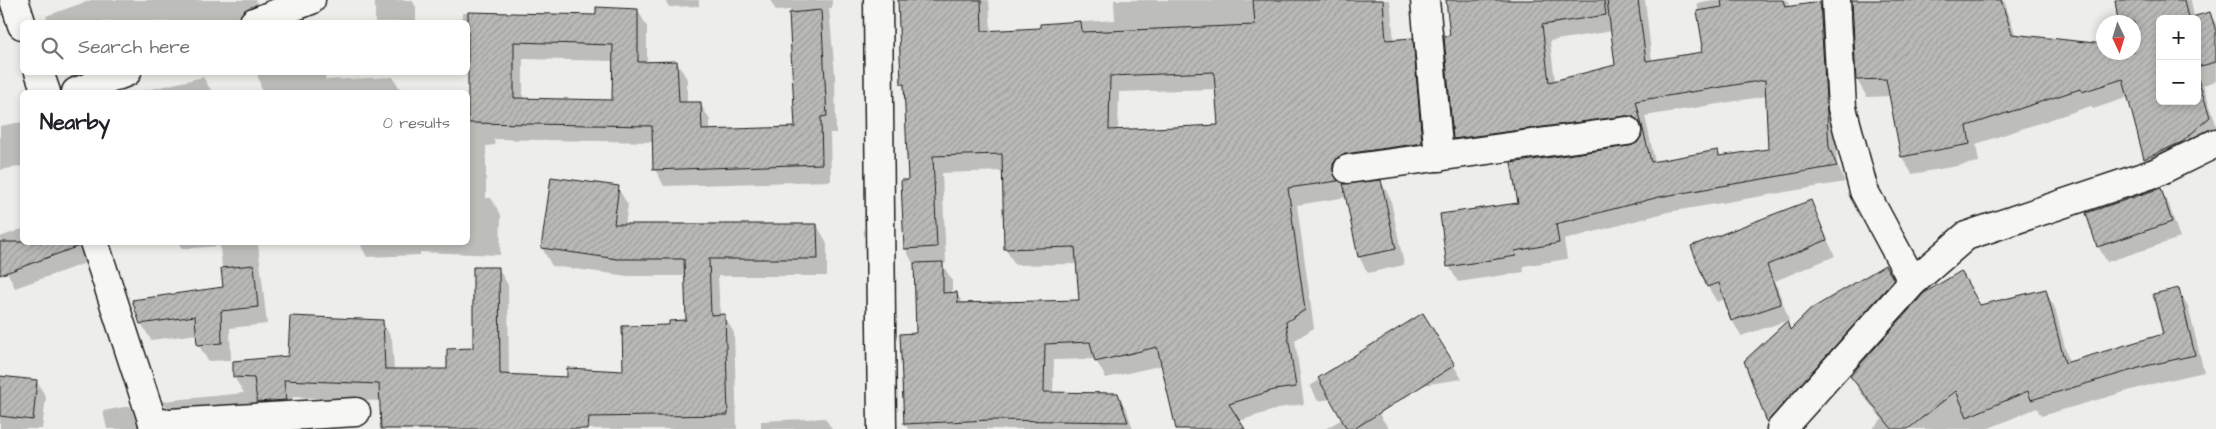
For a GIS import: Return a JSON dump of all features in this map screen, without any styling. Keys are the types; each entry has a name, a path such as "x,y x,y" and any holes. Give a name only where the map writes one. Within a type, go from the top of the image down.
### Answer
{"street":[{"path":"14,0 20,20"},
{"path":"259,20 311,0"},
{"path":"878,0 882,429"},
{"path":"1425,0 1439,157"},
{"path":"1836,0 1842,108 1864,191 1913,282"},
{"path":"40,75 45,90"},
{"path":"81,90 118,75"},
{"path":"1348,169 1627,131"},
{"path":"1781,429 1913,282 1966,236 2155,173 2216,143"},
{"path":"95,245 154,427 356,412"}],"building":[{"path":"898,0 981,0 982,31 1040,28 1040,24 1081,21 1082,32 1255,25 1253,0 1383,0 1386,40 1413,38 1422,143 1345,154 1338,157 1333,164 1333,172 1338,181 1288,188 1305,310 1286,322 1296,387 1274,390 1229,404 1245,429 1176,429 1157,347 1095,362 1090,342 1045,344 1044,392 1118,393 1128,422 990,420 904,424 900,334 916,333 914,263 943,262 943,293 957,292 958,303 1079,300 1075,247 1004,249 1002,154 933,156 937,247 904,249 901,180 908,180 904,84 901,84","holes":["1214,72 1218,125 1109,130 1110,76"]},
{"path":"1446,0 1604,0 1606,15 1542,25 1549,82 1615,65 1607,0 1638,0 1646,61 1702,52 1701,47 1703,47 1697,11 1722,7 1721,0 1783,0 1785,7 1820,2 1829,147 1837,166 1659,197 1556,224 1559,243 1515,251 1516,256 1447,267 1440,214 1518,203 1511,163 1629,146 1637,143 1641,137 1642,129 1639,121 1632,116 1625,116 1453,139 1444,36 1450,35","holes":["1765,80 1768,149 1719,156 1718,150 1651,162 1636,101"]},
{"path":"1852,0 2001,0 2012,34 2096,43 2096,60 2141,60 2141,15 2117,15 2115,0 2184,0 2187,15 2156,15 2156,105 2201,105 2201,89 2210,117 2182,142 2144,159 2123,79 2082,92 2080,89 1967,126 1970,144 1901,157 1886,79 1856,80"},
{"path":"596,7 638,9 638,62 677,61 679,102 701,102 702,130 795,127 789,13 821,10 827,116 821,117 822,164 653,170 652,126 470,123 468,75 470,75 470,20 468,20 468,12 596,15","holes":["514,42 613,45 612,100 514,98"]},
{"path":"2210,12 2216,31 2216,62 2201,66 2201,15 2199,15"},
{"path":"551,177 619,186 614,224 817,224 818,259 709,259 711,315 725,314 728,415 589,417 588,429 381,429 379,384 284,380 286,400 257,402 254,378 233,377 233,361 288,356 290,316 383,320 385,369 447,369 447,349 473,348 473,267 499,267 500,374 567,377 567,368 623,371 622,326 669,325 669,321 686,320 684,259 617,259 541,248"},
{"path":"1381,180 1396,249 1358,257 1343,184"},
{"path":"2161,188 2172,222 2097,247 2086,213"},
{"path":"1811,200 1827,240 1767,265 1781,304 1731,321 1719,283 1707,287 1691,246"},
{"path":"0,242 20,242 20,245 79,245 79,246 0,275"},
{"path":"254,265 258,307 221,311 222,343 197,345 195,316 140,324 132,300 223,287 221,268"},
{"path":"1885,265 1894,280 1767,422 1744,361 1787,321 1790,330 1811,309"},
{"path":"1961,271 1980,305 2046,289 2065,363 2163,334 2153,294 2179,288 2195,355 2146,366 2031,400 2028,391 1967,417 1956,391 1908,429 1892,429 1850,376 1924,293"},
{"path":"1423,313 1455,365 1354,429 1347,429 1318,378"},
{"path":"0,376 37,380 33,420 0,416"}]}
